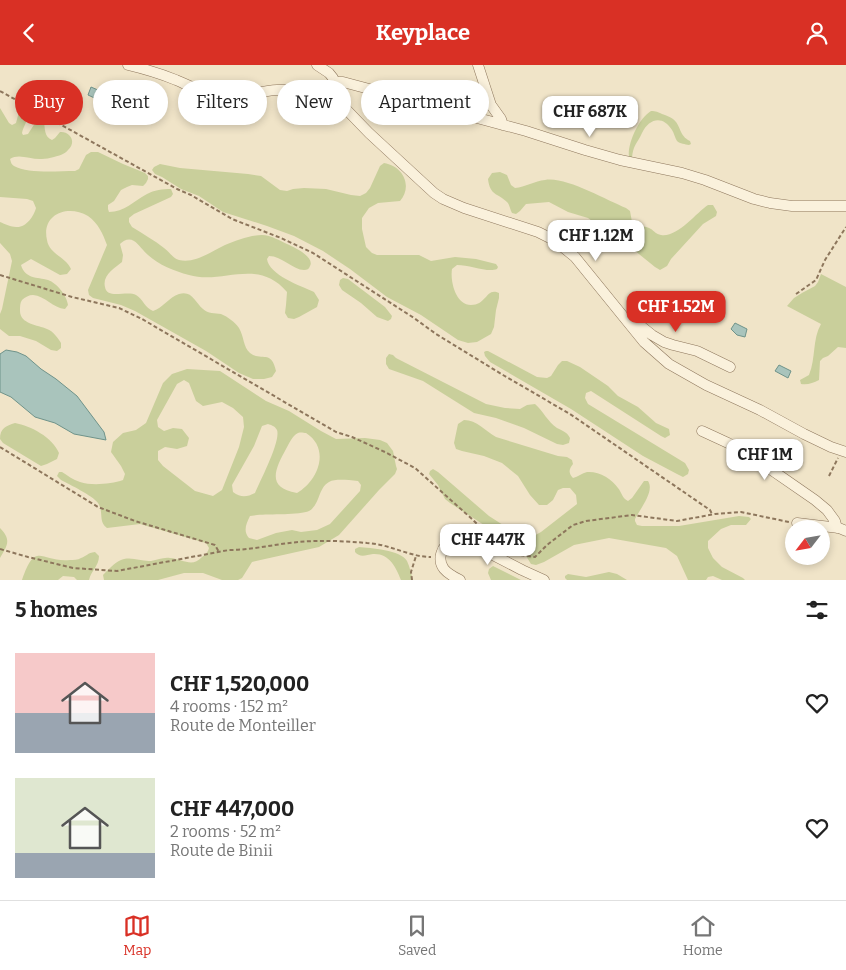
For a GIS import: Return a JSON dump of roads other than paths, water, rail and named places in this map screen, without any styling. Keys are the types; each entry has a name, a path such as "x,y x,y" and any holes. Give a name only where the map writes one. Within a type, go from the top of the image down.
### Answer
{"street":[{"path":"128,65 145,69 220,96 277,90"},
{"path":"317,65 331,75 333,80"},
{"path":"478,65 491,105 503,125"},
{"path":"351,84 536,133 620,160 699,178 754,199 770,203 792,206 846,206"},
{"path":"351,114 434,193 443,199 554,240 575,257 649,347 676,369 760,410 798,431 843,451"},
{"path":"625,317 631,318 645,330 664,341 697,351 730,367"},
{"path":"702,431 750,455 815,500 827,510 841,530"},
{"path":"460,580 448,573 441,565 442,552 452,542 465,542 481,548 517,568 544,580"}],"water":[{"path":"91,87 93,88 93,97 88,95"},
{"path":"735,323 747,329 745,337 737,335 731,329"},
{"path":"6,350 26,356 77,396 104,432 106,440 74,434 55,423 35,417 11,397 0,392 0,354"},
{"path":"779,365 791,371 788,378 775,371"}]}
